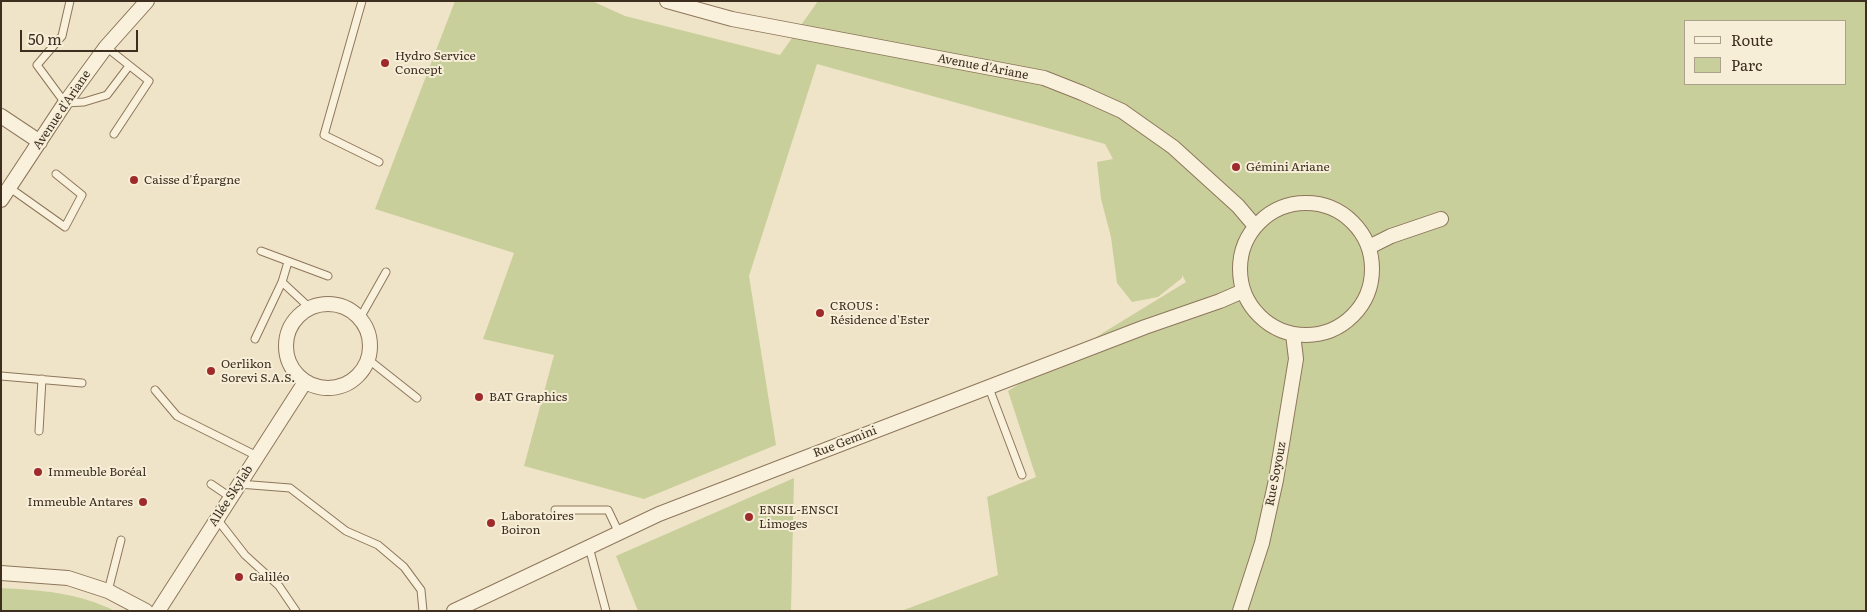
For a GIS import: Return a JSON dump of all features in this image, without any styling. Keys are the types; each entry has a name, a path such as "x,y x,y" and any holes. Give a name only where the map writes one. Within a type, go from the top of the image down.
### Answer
{"street":[{"name":"Avenue d'Ariane","path":"1,200 64,103 106,47 147,1"},
{"name":"Avenue d'Ariane","path":"667,1 691,5 732,19 1044,78 1122,111 1173,147 1238,206 1255,226"},
{"path":"1,116 40,142"},
{"path":"1306,202 1329,206 1349,218 1369,247 1372,258 1371,282 1368,293 1356,312 1338,327 1327,332 1293,334 1282,331 1262,319 1254,311 1243,291 1239,268 1240,257 1246,240 1263,218 1283,206 1306,202"},
{"path":"1369,247 1391,236 1441,219"},
{"name":"Rue Gemini","path":"454,611 658,514 1243,291"},
{"path":"323,304 337,304 350,309 360,318 368,331 371,345 369,360 363,371 354,380 342,386 330,388 317,387 305,382 292,368 286,350 286,337 291,325 299,315 310,308 323,304"},
{"name":"Rue Soyouz","path":"1240,611 1262,543 1276,480 1296,359 1293,334"},
{"name":"Allée Skylab","path":"158,611 305,382"},
{"path":"1,573 68,578 108,591 146,611"}],"lane":[{"path":"70,1 62,36 37,65 64,103 84,102 107,95 129,66"},
{"path":"362,1 324,135 379,162"},
{"path":"106,47 149,81 114,134"},
{"path":"10,188 64,227 82,195 56,174"},
{"path":"261,251 328,276"},
{"path":"255,339 282,282 288,262"},
{"path":"360,318 386,272"},
{"path":"282,282 310,308"},
{"path":"369,360 417,398"},
{"path":"1,376 82,383"},
{"path":"39,431 42,379"},
{"path":"989,388 1022,475"},
{"path":"155,390 177,416 257,456"},
{"path":"211,484 230,497"},
{"path":"238,484 290,488 346,531 378,545 404,567 421,590 423,611"},
{"path":"555,510 608,510 619,533"},
{"path":"217,519 245,554 279,586 296,611"},
{"path":"108,591 122,540"},
{"path":"589,547 606,611"}],"green space":[{"path":"455,1 592,1 625,16 780,55 818,1 1866,1 1866,611 901,611 998,575 987,497 1036,477 1008,391 1186,282 1182,275 1182,278 1158,297 1132,302 1117,283 1111,237 1101,199 1097,162 1113,159 1105,144 817,64 749,276 776,445 644,499 524,466 554,355 483,339 514,253 375,209"},
{"name":"ENSIL-ENSCI Limoges","path":"794,478 791,611 638,611 616,556"},
{"path":"1,588 45,591 74,596 115,611 1,611"}],"place":[{"name":"Hydro Service Concept","path":"385,63"},
{"name":"Gémini Ariane","path":"1236,167"},
{"name":"Caisse d'Épargne","path":"134,180"},
{"name":"CROUS : Résidence d'Ester","path":"820,313"},
{"name":"Oerlikon Sorevi S.A.S.","path":"211,371"},
{"name":"BAT Graphics","path":"479,397"},
{"name":"Immeuble Boréal","path":"38,472"},
{"name":"Immeuble Antares","path":"143,502"},
{"name":"ENSIL-ENSCI Limoges","path":"749,517"},
{"name":"Laboratoires Boiron","path":"491,523"},
{"name":"Galiléo","path":"239,577"}]}
